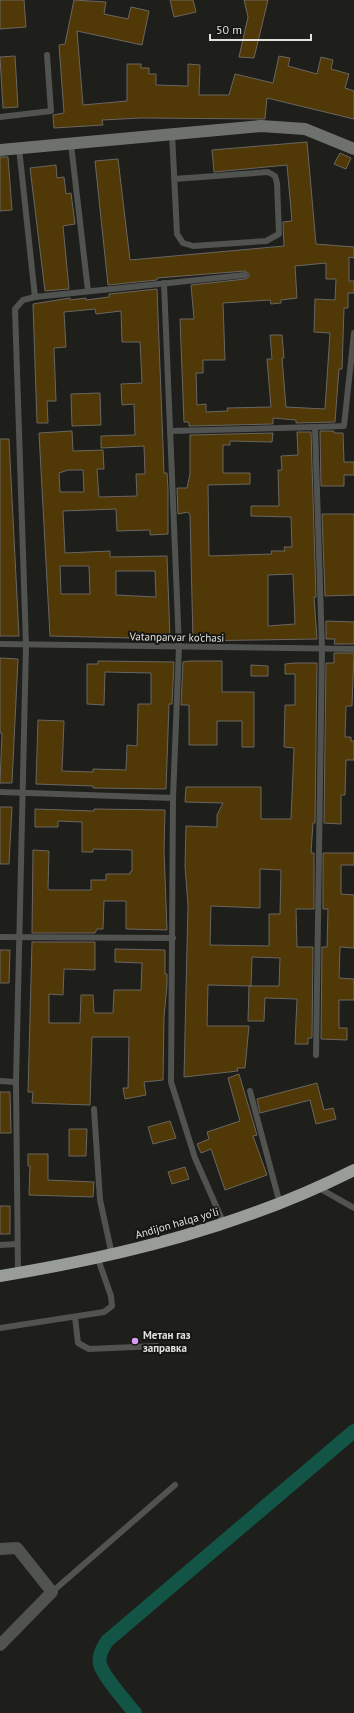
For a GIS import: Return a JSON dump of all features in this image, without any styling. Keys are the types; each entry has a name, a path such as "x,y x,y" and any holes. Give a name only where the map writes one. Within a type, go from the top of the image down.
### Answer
{"highway":[{"name":"Andijon halqa yo‘li","path":"0,1276 98,1259 224,1224 280,1204 354,1170"}],"street":[{"path":"0,150 261,126 305,129 354,149"},
{"path":"0,1550 17,1548 52,1592 0,1646"}],"lane":[{"path":"0,117 51,111 46,55"},
{"path":"172,134 174,179 177,234 183,243 193,246 266,241 278,234 277,183 275,176 268,172 174,179"},
{"path":"71,144 88,291"},
{"path":"19,148 35,296"},
{"path":"18,1273 16,1082 18,937 26,645 15,309 23,300 35,296 244,274"},
{"path":"164,283 179,647 173,798 171,1082 195,1158 224,1224"},
{"path":"170,431 344,426 354,333"},
{"path":"315,427 322,649 316,1055"},
{"name":"Vatanparvar ko'chasi","path":"0,644 354,649"},
{"path":"0,792 173,798"},
{"path":"0,937 173,938"},
{"path":"0,1081 16,1082"},
{"path":"250,1091 280,1204"},
{"path":"94,1109 100,1200 112,1255"},
{"path":"317,1187 354,1208"},
{"path":"0,1245 17,1244"},
{"path":"0,1328 104,1312 112,1306 111,1296 98,1259"},
{"path":"75,1317 78,1343 89,1349 157,1346"},
{"path":"52,1592 175,1485"}],"building":[{"path":"0,0 24,0 26,27 0,29"},
{"path":"74,0 106,2 104,14 128,19 131,7 149,11 142,45 77,31 83,105 127,101 127,64 141,64 141,68 149,68 149,74 156,74 156,85 188,86 188,64 200,65 199,95 229,95 235,74 273,83 279,56 290,58 288,66 317,74 321,57 333,60 331,69 349,74 345,88 354,91 354,119 267,98 265,119 141,118 102,120 103,125 54,128 53,115 64,113 59,45 65,44"},
{"path":"170,0 193,0 196,12 174,17"},
{"path":"244,0 268,0 254,58 239,57 248,17"},
{"path":"15,56 18,107 3,108 0,57"},
{"path":"307,142 316,244 354,247 354,258 349,257 349,281 354,281 354,293 348,293 348,308 344,308 342,369 339,369 335,422 296,423 296,420 273,418 273,424 189,426 189,422 184,422 180,319 194,319 191,285 245,279 249,277 249,274 245,271 157,278 157,280 108,285 95,161 118,159 130,260 284,246 283,222 292,221 287,165 214,172 212,150","holes":["326,263 326,279 336,279 335,300 315,299 314,332 330,333 325,409 286,407 282,358 284,358 282,335 270,335 272,359 267,359 271,407 227,408 228,411 206,412 206,404 197,405 196,373 203,373 203,360 225,360 223,303 270,300 271,304 281,303 281,300 297,298 295,266"]},
{"path":"340,153 351,158 346,169 334,164"},
{"path":"0,157 8,157 12,210 0,211"},
{"path":"56,165 57,178 64,177 66,194 71,193 75,224 63,226 69,289 45,291 30,168"},
{"path":"157,289 164,473 167,473 168,489 168,534 150,535 150,530 117,531 116,509 63,511 65,553 110,551 110,557 167,556 170,639 50,636 39,433 72,431 73,451 103,450 104,469 97,469 99,497 137,496 136,474 145,474 144,446 101,448 101,436 135,435 134,404 122,405 121,384 142,383 140,342 122,342 121,311 96,314 95,309 64,312 66,347 54,348 56,401 47,401 48,423 37,423 33,304 70,298 70,300 86,298 86,300 109,297 109,294","holes":["68,470 83,470 84,492 60,492 59,473","60,566 89,566 90,594 61,594","116,571 155,571 156,597 116,595"]},
{"path":"100,393 101,425 72,426 71,394"},
{"path":"320,431 334,431 334,433 343,433 344,462 354,462 354,475 344,475 344,486 321,486"},
{"path":"297,432 311,432 316,597 314,597 317,639 193,641 190,515 188,512 178,514 177,488 187,488 190,474 190,435 273,433 272,442 230,441 230,445 223,445 223,473 250,473 250,484 208,485 209,556 272,554 271,551 285,551 284,547 292,547 291,517 251,516 251,506 279,506 278,470 282,470 281,456 298,455","holes":["293,574 295,624 268,626 268,575"]},
{"path":"0,439 9,439 19,636 0,636"},
{"path":"322,514 354,514 354,595 325,596"},
{"path":"326,621 354,622 354,644 334,644 335,639 326,639"},
{"path":"334,653 354,653 352,706 346,706 345,737 351,737 351,741 354,741 354,760 346,760 345,795 341,795 341,824 324,823 326,663 334,663"},
{"path":"0,658 18,659 12,783 0,783 2,733 0,733"},
{"path":"98,661 174,662 172,704 169,704 166,789 93,788 93,786 36,784 38,720 64,721 62,771 93,772 93,769 126,770 127,745 137,746 138,704 151,704 151,673 105,672 104,705 87,704 87,664 98,664"},
{"path":"222,661 222,692 254,692 254,747 242,747 242,721 217,721 217,745 189,745 189,705 181,705 183,662"},
{"path":"317,663 315,823 313,823 311,853 314,853 314,909 296,909 297,947 313,947 312,1038 308,1038 308,1044 295,1044 297,999 265,998 264,1021 248,1021 249,986 208,985 207,1026 249,1026 245,1068 237,1068 238,1071 184,1077 188,905 185,866 186,826 217,827 217,815 223,803 185,802 186,787 261,787 261,819 291,819 294,748 284,747 285,705 295,705 295,674 285,674 285,664","holes":["260,869 281,870 280,914 269,914 269,946 210,945 211,906 260,908","252,957 280,958 279,986 251,986"]},
{"path":"251,665 268,666 268,676 251,676"},
{"path":"0,807 12,807 9,864 0,864"},
{"path":"35,809 94,811 94,809 165,810 164,850 167,930 126,929 126,901 104,901 103,929 97,929 95,933 32,933 33,850 49,851 48,889 51,890 91,890 91,880 106,880 106,874 130,874 132,871 132,850 93,849 93,852 82,852 82,822 58,821 58,827 35,827"},
{"path":"323,853 354,853 354,865 341,865 341,894 354,895 354,948 340,947 339,978 354,979 354,1000 339,1000 339,1028 347,1028 347,1040 321,1039 322,947 327,947 328,909 323,909"},
{"path":"32,942 95,942 95,970 64,969 63,995 49,994 49,1023 80,1023 81,995 93,995 94,1013 113,1013 114,990 141,990 142,963 115,962 115,949 165,950 165,974 167,974 167,985 164,1017 163,1080 144,1082 146,1095 125,1099 123,1088 128,1088 129,1037 92,1037 90,1105 32,1103 33,1092 28,1092"},
{"path":"0,950 10,950 9,983 0,983"},
{"path":"239,1074 257,1135 253,1136 267,1175 225,1190 211,1149 201,1153 197,1144 209,1139 207,1132 240,1121 228,1078"},
{"path":"317,1083 324,1110 333,1108 336,1119 316,1124 310,1100 260,1113 257,1099"},
{"path":"0,1092 10,1092 11,1133 0,1133"},
{"path":"170,1121 176,1138 153,1144 148,1127"},
{"path":"69,1129 87,1129 86,1156 69,1156"},
{"path":"28,1154 48,1154 48,1180 94,1182 93,1197 29,1195 30,1166 28,1166"},
{"path":"185,1167 189,1179 172,1184 168,1172"},
{"path":"0,1206 10,1206 10,1234 0,1234"}],"waterway":[{"path":"135,1713 110,1682 100,1664 101,1652 107,1641 354,1431"}],"place":[{"name":"Метан газ заправка","path":"135,1341"}]}
